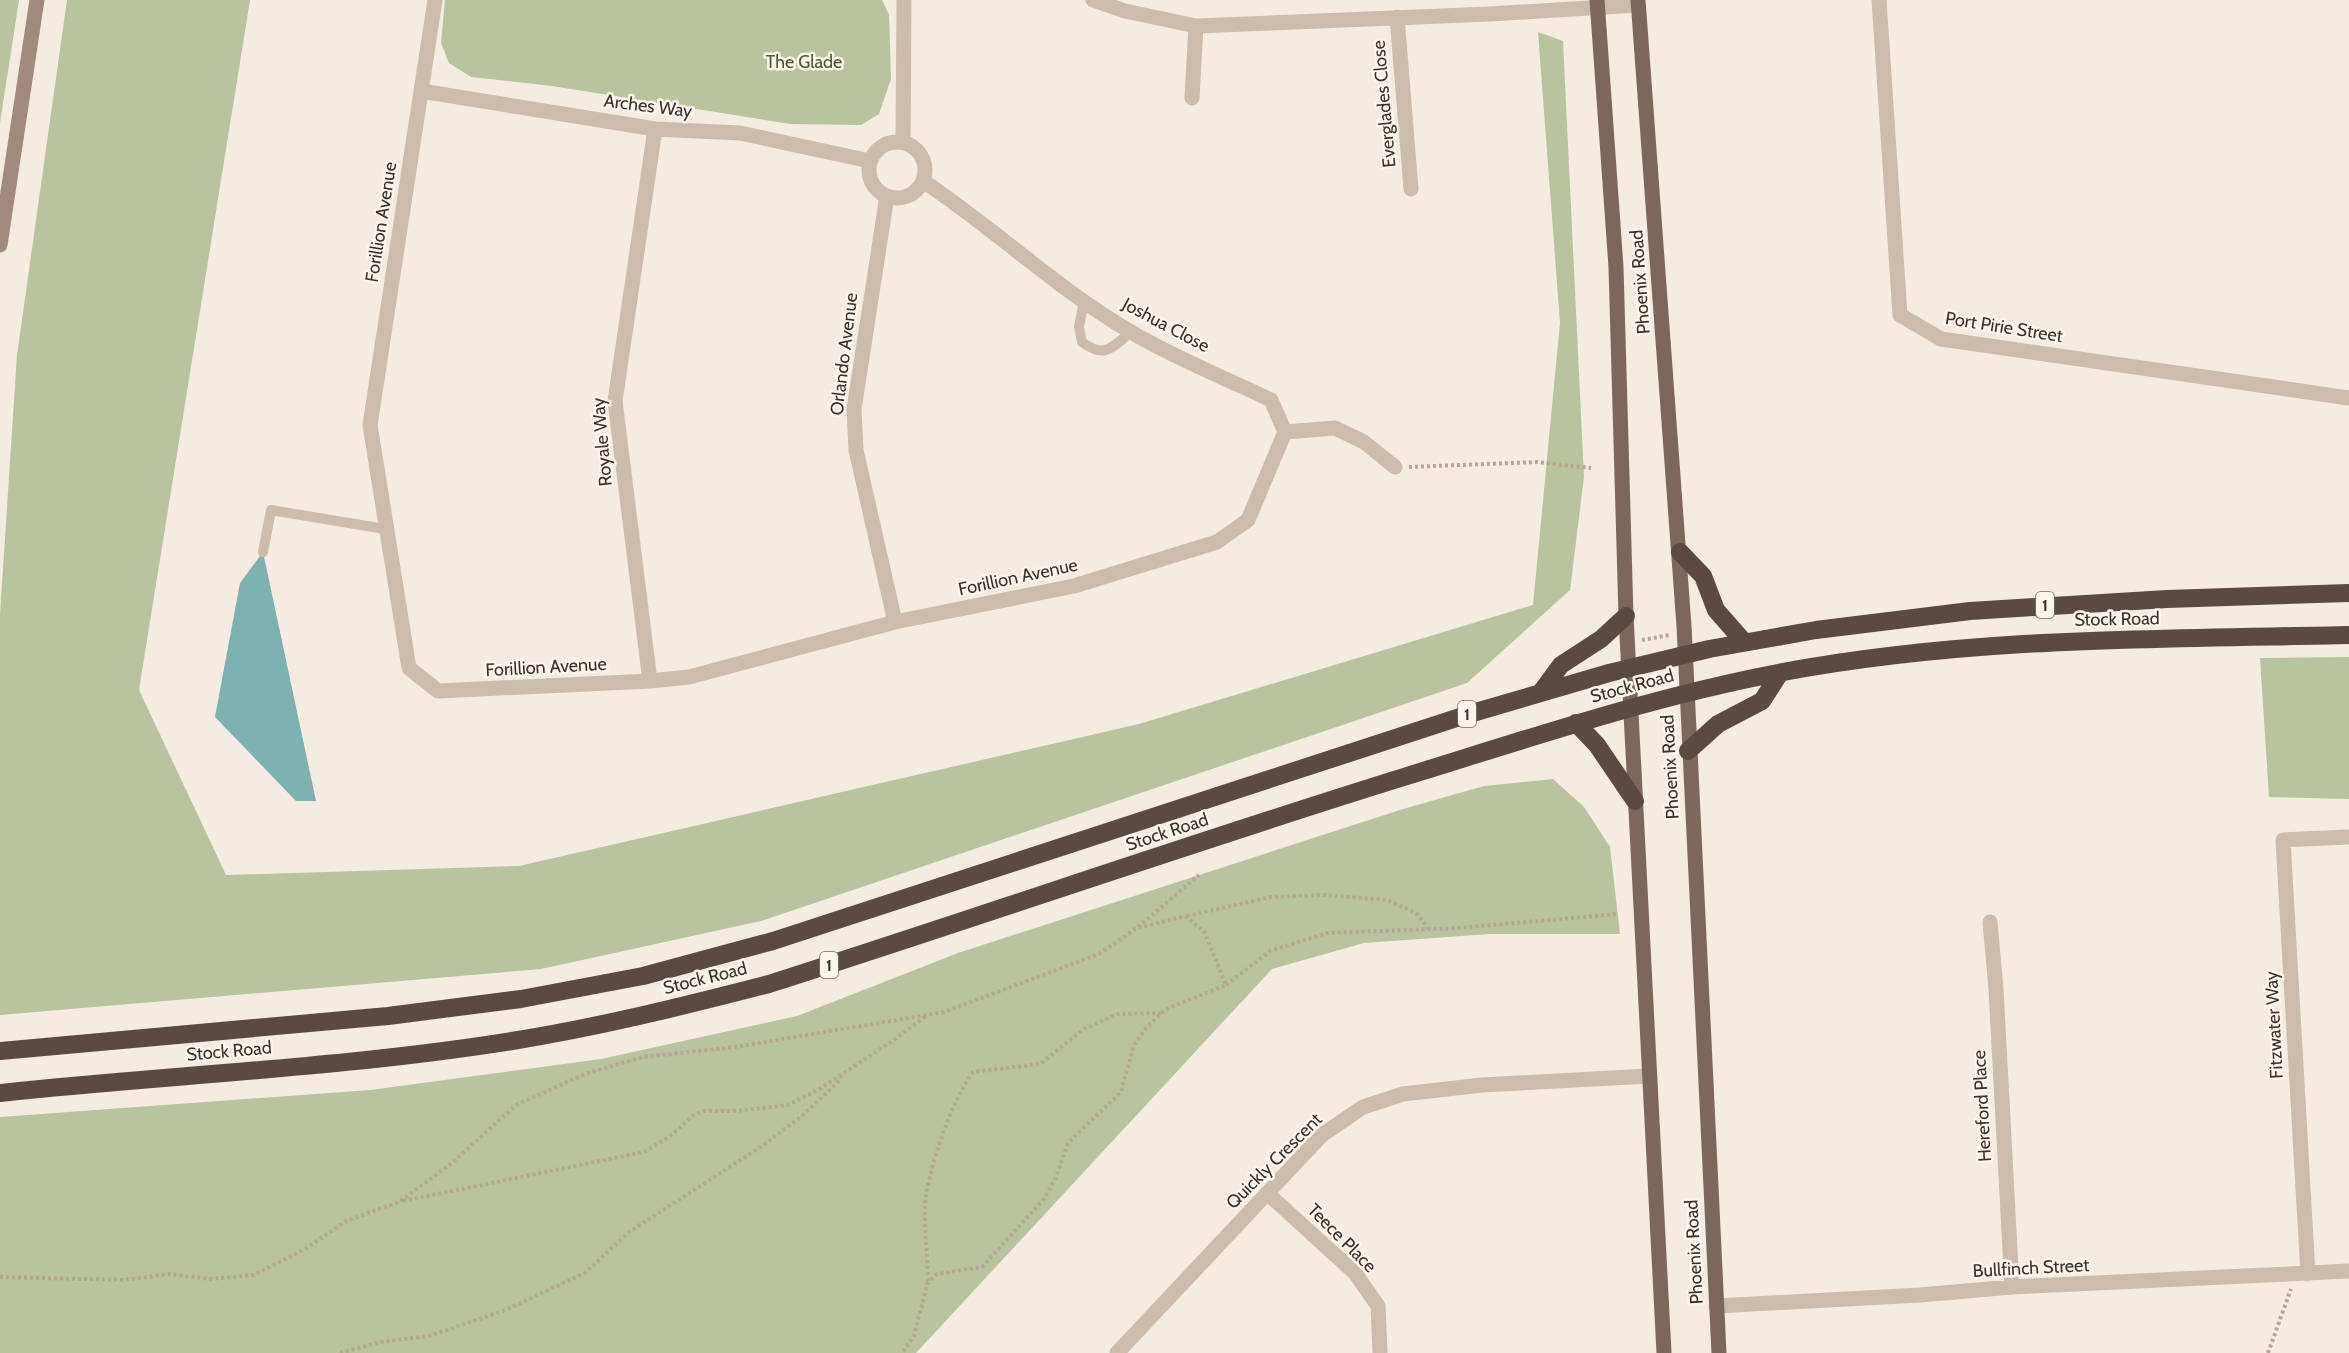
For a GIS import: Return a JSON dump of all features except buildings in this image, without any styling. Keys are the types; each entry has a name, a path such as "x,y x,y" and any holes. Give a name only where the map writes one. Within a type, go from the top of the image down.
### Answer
{"highway":[{"path":"1680,552 1703,576 1716,610 1744,642"},
{"name":"Stock Road","path":"0,1051 388,1016 521,999 642,976 773,941 1541,692 1685,654 1744,642 1816,630 1992,609 2167,599 2349,593"},
{"path":"1541,692 1561,665 1601,639 1626,616"},
{"name":"Stock Road","path":"0,1093 315,1064 498,1043 596,1026 679,1008 769,984 1328,801 1576,723 1686,693 1780,673 1885,656 1993,645 2349,634"},
{"path":"1688,751 1718,724 1762,701 1780,673"},
{"path":"1576,723 1597,745 1635,801"}],"main road":[{"path":"0,245 37,0"},
{"name":"Phoenix Road","path":"1638,3 1680,552 1719,1353"},
{"name":"Phoenix Road","path":"1597,4 1616,267 1626,616 1664,1353"}],"street":[{"name":"Forillion Avenue","path":"435,0 370,425 409,668 438,691 650,681 689,677 895,622 1074,586 1217,542 1248,520 1285,432"},
{"path":"903,142 904,0"},
{"path":"1092,0 1125,11 1196,26 1397,17 1489,7 1638,3"},
{"name":"Port Pirie Street","path":"1879,0 1900,315 1941,339 2349,398"},
{"name":"Everglades Close","path":"1397,17 1411,189"},
{"path":"1192,98 1196,26"},
{"name":"Arches Way","path":"421,91 655,129 740,133 870,161"},
{"name":"Royale Way","path":"650,681 615,401 655,129"},
{"path":"891,142 903,142 916,149 923,160 923,181 913,193 899,198 887,196 877,190 870,177 870,161 879,148 891,142"},
{"name":"Joshua Close","path":"923,181 1084,301 1131,332 1271,400 1285,432"},
{"name":"Orlando Avenue","path":"887,196 854,408 856,450 895,622"},
{"path":"1285,432 1335,428 1364,442 1395,467"},
{"name":"Fitzwater Way","path":"2301,1274 2283,840 2349,837"},
{"name":"Hereford Place","path":"1990,922 1996,989 2012,1287"},
{"name":"Quickly Crescent","path":"1117,1353 1322,1135 1363,1107 1403,1094 1482,1085 1649,1076"},
{"name":"Teece Place","path":"1267,1192 1355,1273 1378,1306 1380,1353"},
{"name":"Bullfinch Street","path":"1716,1306 1920,1295 2012,1287 2349,1271"}],"lane":[{"path":"1084,301 1079,327 1082,342 1094,351 1107,351 1131,332"},
{"path":"262,552 271,510 385,529"}],"path":[{"path":"1395,467 1537,462 1591,468"},
{"path":"1628,644 1684,633"},
{"path":"399,1202 452,1163 516,1106 585,1074 643,1057 736,1047 944,1012 1099,954 1135,929 1199,875"},
{"path":"1135,929 1271,897 1325,895 1387,900 1416,913 1428,928"},
{"path":"928,1282 937,1274 982,1267 1044,1199 1056,1177 1068,1143 1121,1092 1134,1045 1146,1028 1162,1013 1226,985 1270,951 1327,933 1566,920 1617,914"},
{"path":"1185,916 1204,931 1226,985"},
{"path":"902,1353 914,1336 928,1282 925,1205 940,1143 961,1087 973,1072 1040,1064 1084,1029 1118,1014 1162,1013"},
{"path":"0,1277 124,1280 169,1274 210,1279 254,1275 305,1249 346,1221 399,1202 644,1152 669,1137 694,1115 704,1111 736,1111 788,1105 842,1074 927,1015"},
{"path":"340,1353 380,1342 429,1336 503,1311 585,1273 629,1232 759,1148 802,1116 838,1082 842,1074"},
{"path":"2268,1353 2293,1284 2301,1274"}],"green space":[{"path":"0,0 19,0 0,123"},
{"path":"67,0 250,0 139,690 226,875 519,866 1139,724 1533,605 1560,323 1538,32 1563,41 1584,477 1570,590 1467,683 761,921 541,969 0,1015 0,614 17,355"},
{"name":"The Glade","path":"445,0 882,0 889,14 891,79 879,114 861,125 790,124 552,86 471,77 449,63 441,43"},
{"path":"2349,657 2349,799 2269,797 2260,658"},
{"path":"1553,779 1584,807 1610,847 1620,934 1489,934 1364,943 1272,969 916,1353 0,1353 0,1117 370,1090 601,1059 797,1016 958,953 1403,809 1484,786"}],"water":[{"path":"263,552 316,801 296,801 215,717 240,583"}]}
